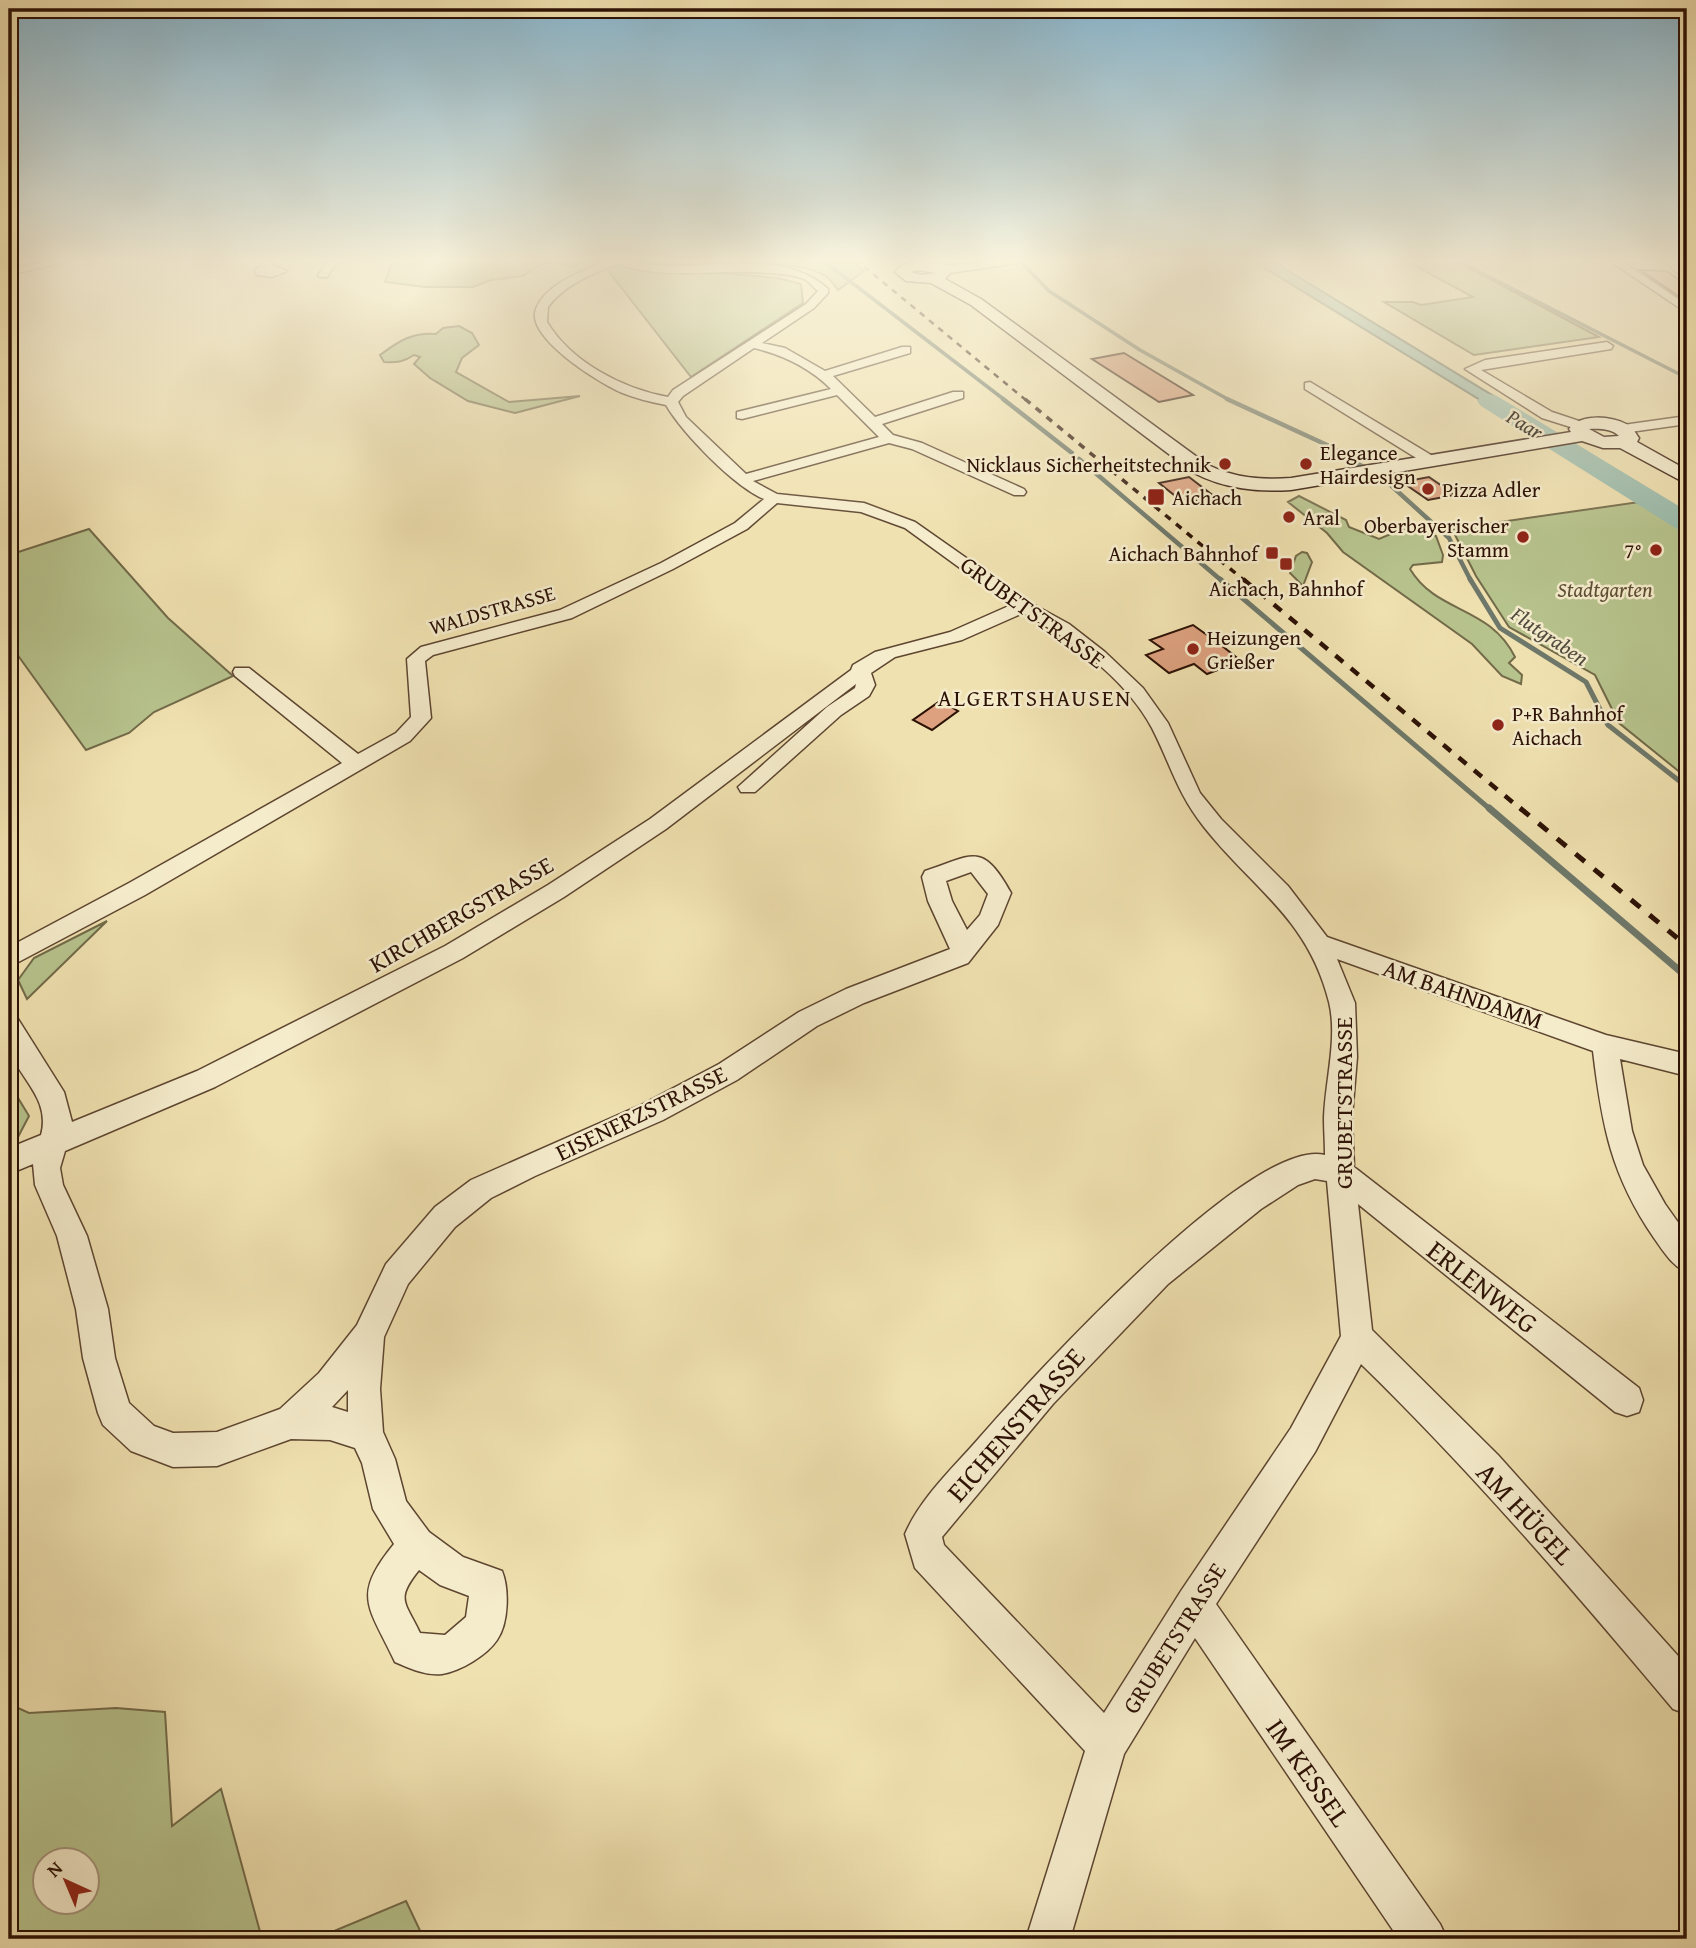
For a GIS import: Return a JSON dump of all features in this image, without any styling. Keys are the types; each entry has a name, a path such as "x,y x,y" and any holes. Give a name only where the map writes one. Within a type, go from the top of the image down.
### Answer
{"street":[{"path":"565,350 574,360 624,389 645,398 671,402 678,393 743,350"},
{"path":"776,350 824,375 888,438 916,446 1018,492"},
{"path":"824,375 905,350"},
{"path":"1041,350 1215,477 1242,484 1268,486 1389,468 1536,444 1561,439 1582,430"},
{"path":"1581,350 1485,364 1471,369 1547,415 1604,442 1687,420"},
{"path":"1310,386 1431,461"},
{"path":"742,415 839,391"},
{"path":"871,423 958,395"},
{"name":"GRUBETSTRASSE","path":"671,402 674,411 753,489 774,498 852,506 910,525 1023,606 1084,643 1136,692 1161,727 1191,795 1213,824 1280,892 1320,944 1342,1003 1344,1057 1338,1117 1340,1173 1357,1338 1303,1440 1194,1604 1107,1745 1048,1939"},
{"path":"1623,436 1687,478"},
{"path":"741,480 866,447 888,438"},
{"name":"WALDSTRASSE","path":"9,958 358,765 402,737 421,718 416,684 416,659 427,651 566,614 667,566 741,526 774,498"},
{"name":"KIRCHBERGSTRASSE","path":"9,1161 206,1079 454,952 556,891 658,824 860,669 881,656 900,648 975,629 1023,606"},
{"path":"748,787 834,711 862,692 866,685 860,669"},
{"path":"242,672 358,765"},
{"name":"AM BAHNDAMM","path":"1320,944 1605,1045 1687,1065"},
{"name":"EISENERZSTRASSE","path":"291,1422 331,1385 368,1336 397,1274 445,1217 481,1189 525,1167 653,1112 738,1066 808,1019 855,996 959,956 965,950"},
{"name":"EISENERZSTRASSE","path":"9,1026 54,1100 58,1123 46,1168 49,1185 72,1236 92,1309 99,1358 115,1413 143,1439 173,1450 217,1449 291,1422 330,1423 366,1435"},
{"path":"1605,1045 1618,1133 1634,1176 1657,1219 1687,1258"},
{"name":"EICHENSTRASSE","path":"1107,1745 928,1555 923,1534 933,1518 1071,1358 1143,1285 1208,1229 1270,1185 1315,1166 1340,1173"},
{"name":"ERLENWEG","path":"1340,1173 1627,1400"},
{"name":"EISENERZSTRASSE","path":"368,1336 364,1389 366,1435 378,1459 391,1509 416,1545"},
{"name":"AM HÜGEL","path":"1357,1338 1451,1432 1585,1577 1687,1695"},
{"name":"IM KESSEL","path":"1194,1604 1425,1939"}],"green space":[{"path":"387,350 473,350 462,358 456,372 509,402 580,396 515,413 468,401 430,378 414,364 420,357 414,355 403,361 384,362 380,355"},
{"path":"670,350 732,350 691,377"},
{"path":"1465,350 1509,350 1474,355"},
{"path":"1299,496 1346,520 1349,527 1379,539 1410,526 1436,536 1443,555 1442,562 1413,565 1410,569 1421,584 1434,594 1477,618 1504,640 1515,657 1509,663 1522,675 1521,684 1502,676 1472,644 1343,552 1327,533 1288,502"},
{"name":"Stadtgarten","path":"1639,502 1687,533 1687,778 1619,723 1595,675 1509,627 1476,576 1452,529"},
{"path":"89,529 168,618 233,676 154,712 129,733 86,750 9,643 9,555"},
{"path":"1302,552 1307,553 1312,562 1303,586 1290,573 1296,556"},
{"path":"107,921 27,999 18,980 34,958"},
{"path":"9,1083 29,1116 17,1139 9,1143"},
{"path":"9,1704 29,1713 116,1708 165,1712 172,1826 221,1789 262,1939 9,1939"},
{"path":"406,1901 424,1939 315,1939"}],"water":[{"path":"1398,350 1418,350 1551,431 1534,433"}],"building":[{"path":"1124,353 1193,395 1159,402 1092,359"},
{"path":"1189,477 1215,497 1184,503 1159,483"},
{"name":"Pizza Adler","path":"1429,477 1455,495 1428,500 1402,482"},
{"name":"Heizungen Grießer","path":"1193,625 1241,661 1207,674 1194,664 1169,673 1146,655 1163,649 1150,640"},
{"path":"940,701 958,711 932,730 913,720"}],"waterway":[{"path":"939,350 1006,401"},
{"name":"Flutgraben","path":"1140,350 1229,400"},
{"path":"1632,350 1687,378"},
{"path":"1003,399 1072,453"},
{"name":"Flutgraben","path":"1229,400 1327,445 1385,480 1449,538 1471,581"},
{"name":"Paar","path":"1489,401 1687,523"},
{"path":"1079,459 1222,581"},
{"path":"1220,579 1491,810"},
{"name":"Flutgraben","path":"1470,579 1500,628 1586,682 1608,725 1687,787"},
{"path":"1489,808 1687,977"}],"railway":[{"path":"965,350 1027,401"},
{"path":"1025,399 1245,581"},
{"path":"1243,579 1522,810"},
{"path":"1520,808 1687,946"}],"place":[{"name":"Nicklaus Sicherheitstechnik","path":"1225,464"},
{"name":"Elegance Hairdesign","path":"1306,464"},
{"name":"Pizza Adler","path":"1428,489"},
{"name":"Aichach","path":"1156,497"},
{"name":"Aral","path":"1289,517"},
{"name":"Oberbayerischer Stamm","path":"1523,537"},
{"name":"7°","path":"1656,550"},
{"name":"Aichach Bahnhof","path":"1272,553"},
{"name":"Aichach, Bahnhof","path":"1286,564"},
{"name":"Heizungen Grießer","path":"1193,649"},
{"name":"P+R Bahnhof Aichach","path":"1498,725"}],"district":[{"name":"ALGERTSHAUSEN","path":"1035,697"}]}
